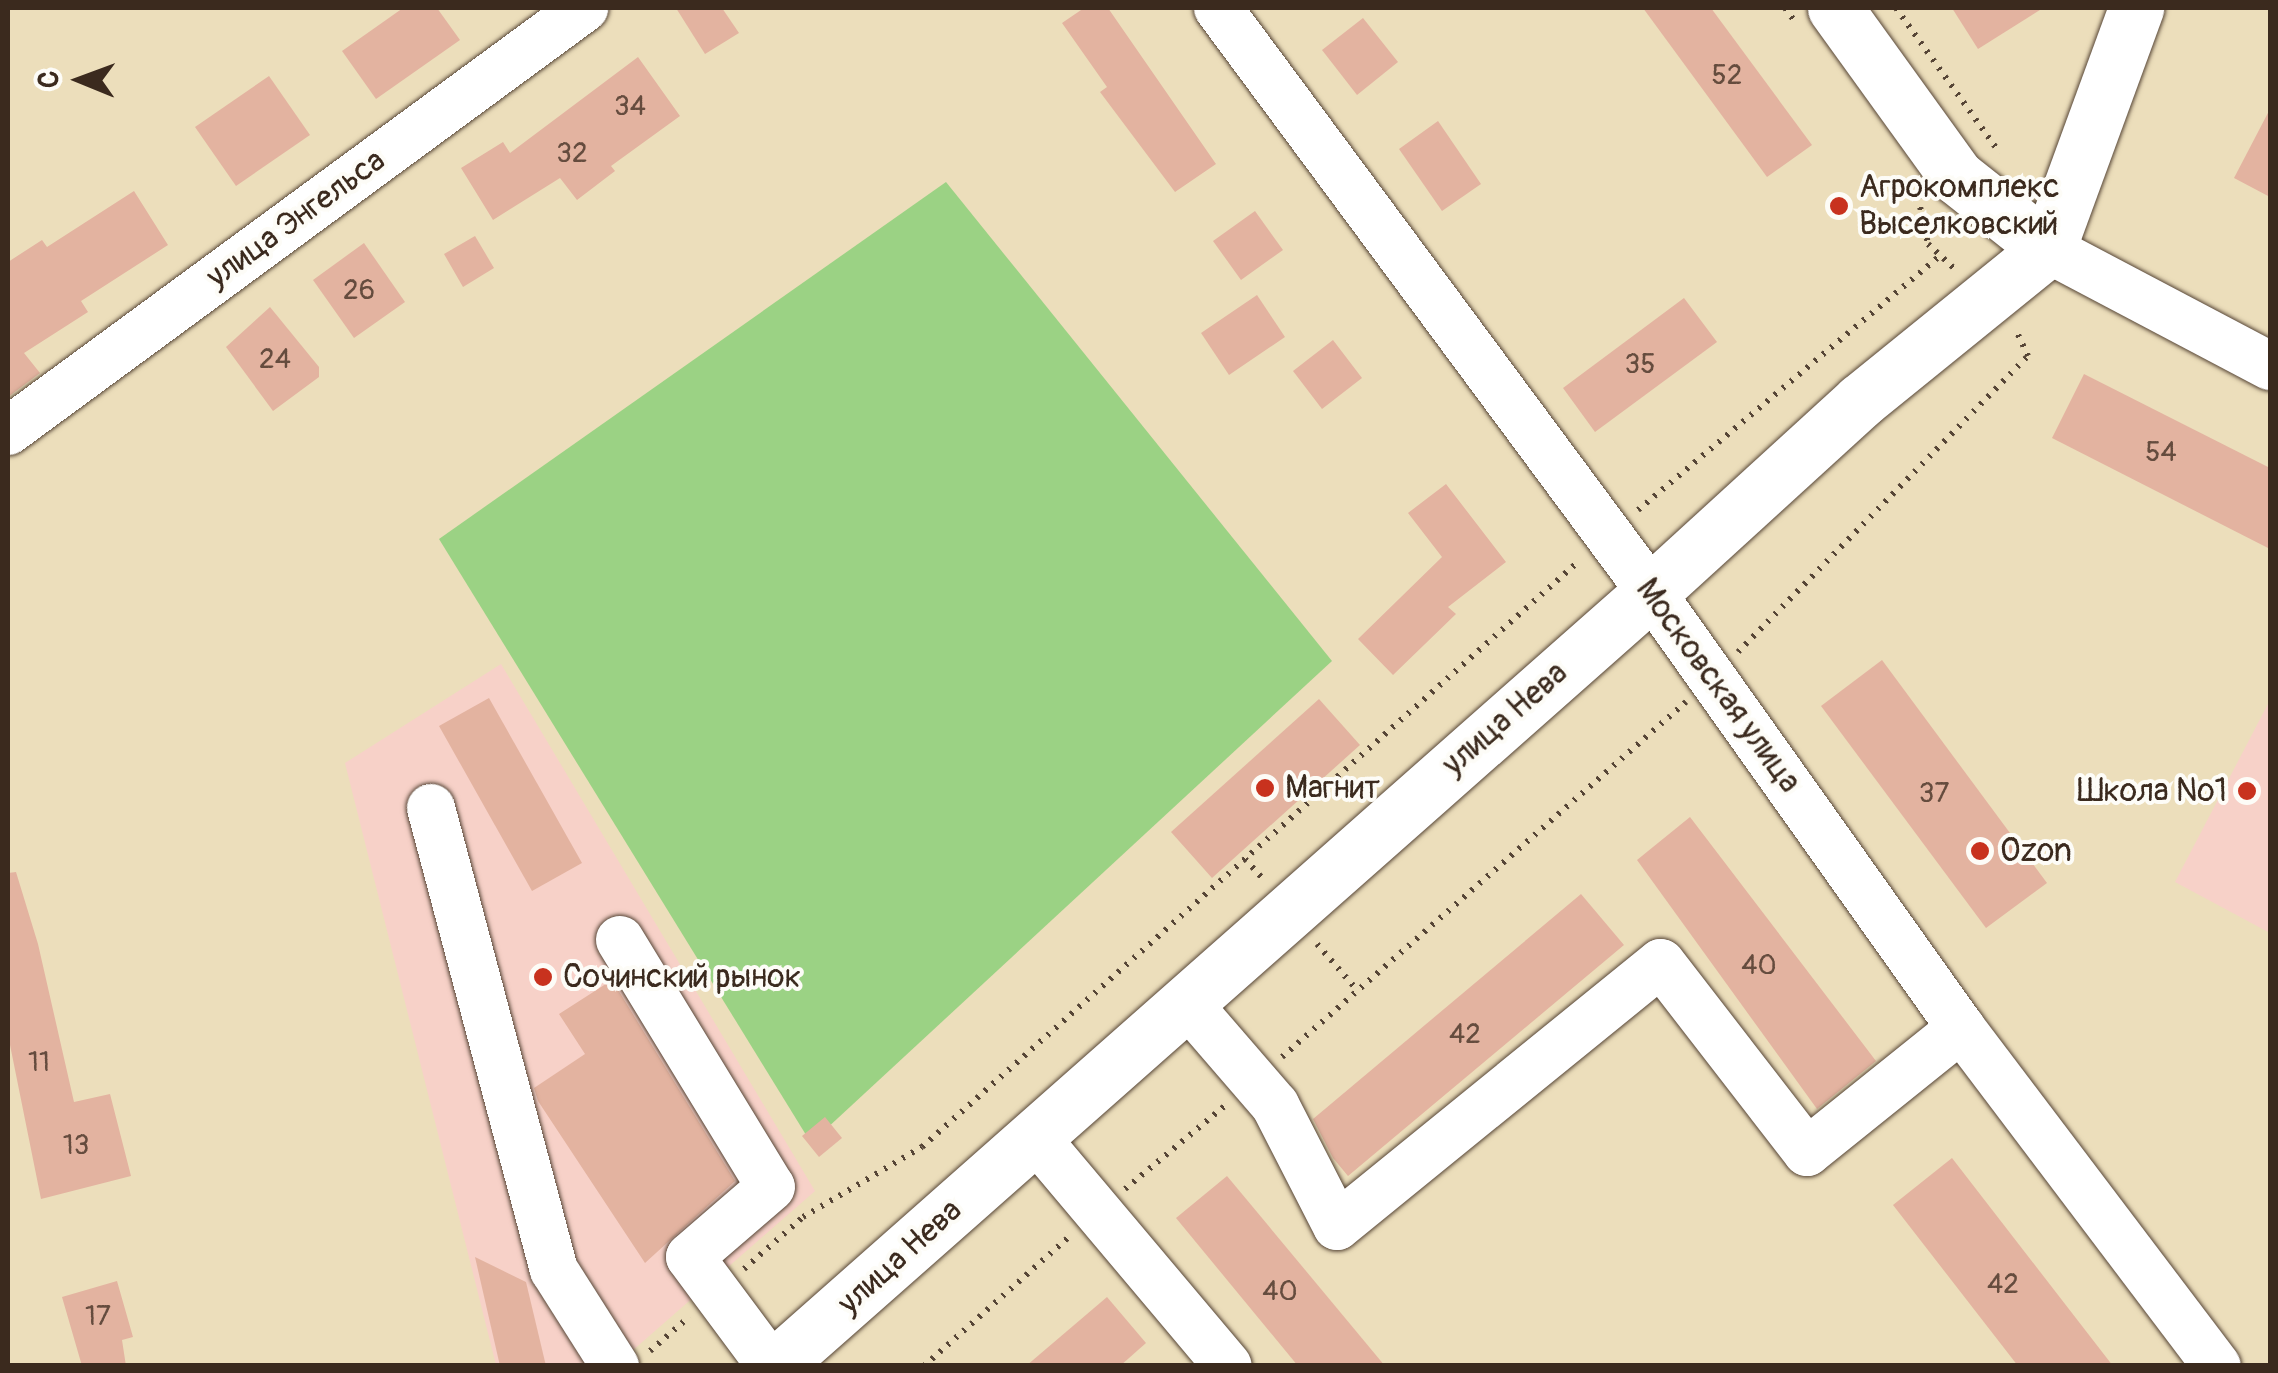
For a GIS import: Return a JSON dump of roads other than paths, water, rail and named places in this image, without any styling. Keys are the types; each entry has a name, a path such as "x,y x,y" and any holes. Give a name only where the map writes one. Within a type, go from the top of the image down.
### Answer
{"main road":[{"path":"1835,8 1956,177 2048,249 2136,8"},
{"name":"улица Нева","path":"773,1366 1651,592 1860,402 2048,249"}],"street":[{"name":"улица Энгельса","path":"8,431 584,8"},
{"name":"Московская улица","path":"1218,8 1651,592 1961,1028 2216,1366"},
{"path":"2048,249 2270,366"},
{"path":"431,808 554,1270 631,1360"},
{"path":"620,940 771,1187 690,1257 773,1366"},
{"path":"1186,1002 1274,1106 1336,1226 1661,964 1807,1152 1961,1028"},
{"path":"1035,1136 1219,1362"}],"place":[{"name":"Агрокомплекс Выселковский","path":"1839,206"},
{"name":"Магнит","path":"1265,788"},
{"name":"Школа №1","path":"2247,791"},
{"name":"Ozon","path":"1980,851"},
{"name":"Сочинский рынок","path":"543,977"}]}
